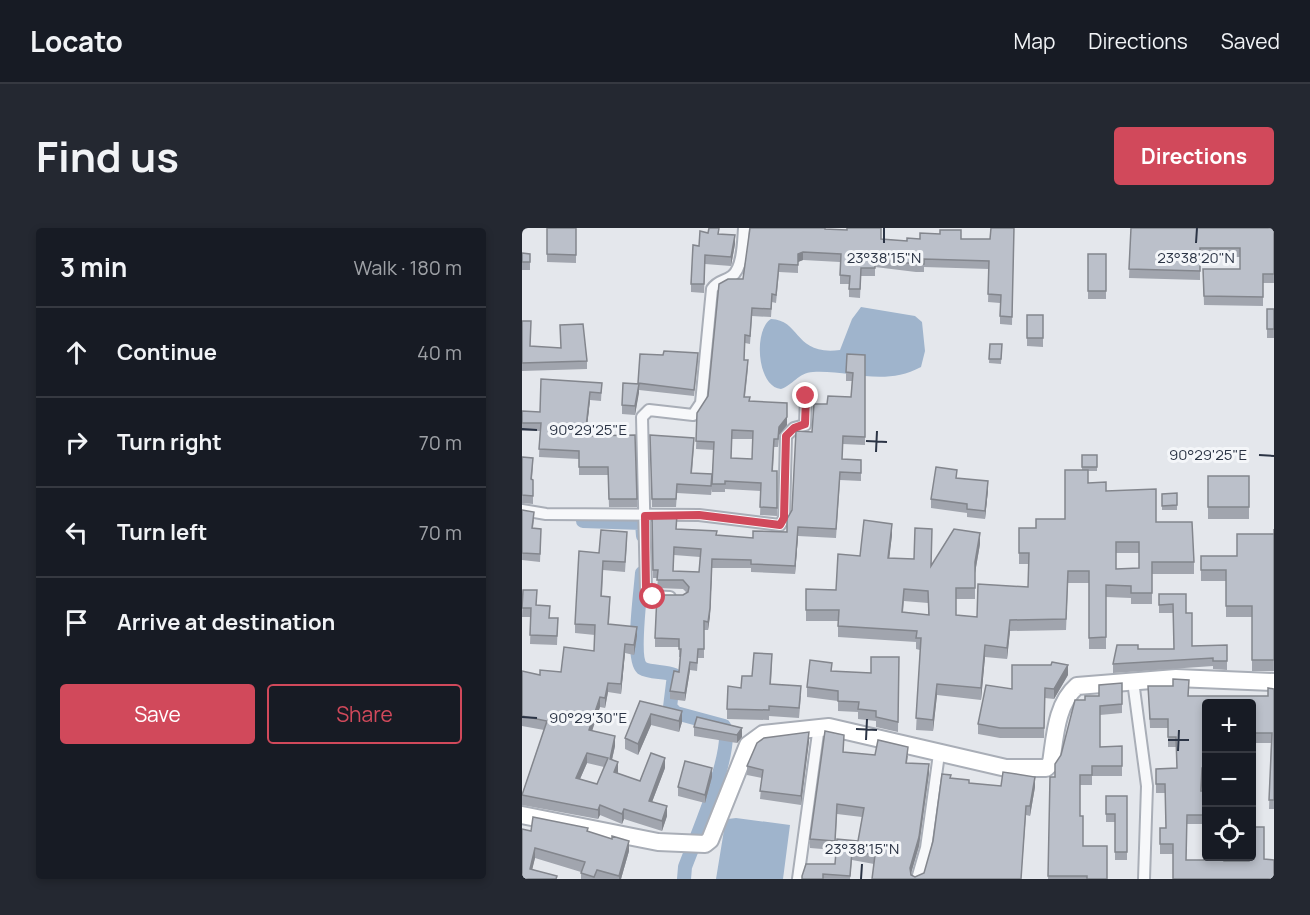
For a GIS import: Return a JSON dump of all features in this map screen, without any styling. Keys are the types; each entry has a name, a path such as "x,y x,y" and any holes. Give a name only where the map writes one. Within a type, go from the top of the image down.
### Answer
{"street":[{"path":"682,596 648,596 642,417 649,410 693,415 698,409 701,403 712,289 716,282 731,276 736,270 744,228"},
{"path":"522,510 546,514 699,515 780,525 784,518 786,436 794,428 805,424 806,396"},
{"path":"522,815 658,842 705,844 710,840 748,745 754,738 763,734 819,726 1006,768 1046,768 1051,763 1058,720 1068,694 1077,686 1176,678 1274,682"},
{"path":"1133,681 1147,786 1144,879"},
{"path":"798,879 819,726"},
{"path":"917,879 926,848 939,753"}],"water":[{"path":"861,307 915,316 922,322 925,351 921,367 907,373 880,377 813,372 803,375 781,389 773,386 767,379 760,357 760,345 765,325 771,319 788,325 814,348 840,350 852,319"},
{"path":"728,819 790,825 783,879 716,879 724,830"}],"building":[{"path":"547,228 576,228 576,255 547,254"},
{"path":"709,228 719,228 718,234 735,235 731,257 705,255 704,284 691,284 693,245 699,246 700,231 708,233"},
{"path":"750,228 847,230 847,228 881,228 881,239 907,241 907,238 920,239 920,233 940,234 940,230 961,230 961,239 990,239 991,228 1014,228 1012,317 1000,316 1001,295 988,294 989,261 924,259 924,264 916,264 875,259 875,268 861,268 860,289 849,289 850,276 840,275 841,254 803,252 798,254 798,265 779,264 776,295 772,294 771,309 752,308 750,336 745,335 744,360 748,360 744,397 750,397 749,401 787,403 787,417 779,427 778,439 774,439 772,471 777,471 777,508 760,507 761,483 725,481 725,484 712,484 714,442 696,441 697,413 708,396 719,284 728,279 743,279","holes":["732,430 753,431 752,459 731,458"]},
{"path":"1131,228 1274,228 1274,274 1263,274 1263,297 1204,296 1203,269 1240,269 1240,248 1200,248 1200,271 1129,269"},
{"path":"522,253 530,254 530,262 522,262"},
{"path":"1088,254 1106,254 1106,291 1088,291"},
{"path":"1267,309 1274,309 1274,329 1267,329"},
{"path":"1027,315 1043,315 1043,338 1027,338"},
{"path":"522,321 531,321 530,346 561,348 560,325 583,324 587,361 522,363"},
{"path":"990,344 1002,344 1001,359 989,359"},
{"path":"664,351 698,353 694,390 638,383 640,354 663,355"},
{"path":"847,354 865,355 865,437 843,436 842,459 861,460 861,473 840,472 836,529 798,527 795,566 751,564 751,560 712,559 710,608 708,622 704,621 704,649 698,649 697,663 690,662 685,693 670,691 674,671 679,672 681,649 679,649 679,639 655,638 657,595 683,595 688,592 689,587 683,580 657,580 658,570 653,570 652,514 677,514 676,529 717,531 716,535 753,538 753,531 787,532 787,519 792,510 796,431 812,432 814,404 827,404 828,396 851,397 853,373 846,372","holes":["674,547 701,549 699,572 673,571"]},
{"path":"541,379 602,383 601,393 590,392 585,436 635,435 637,499 609,499 608,467 579,467 579,451 539,449 541,423 522,423 522,411 540,412"},
{"path":"623,383 639,384 635,406 622,405"},
{"path":"650,435 694,438 691,473 712,474 711,486 677,484 676,499 652,499"},
{"path":"1082,455 1097,455 1097,467 1082,467"},
{"path":"522,457 533,458 531,479 533,480 533,496 522,495"},
{"path":"936,467 957,470 956,478 988,481 985,511 967,509 967,504 931,499"},
{"path":"1065,470 1088,470 1088,483 1106,482 1106,491 1156,489 1156,522 1192,522 1194,562 1152,562 1152,593 1131,593 1131,586 1106,585 1106,637 1089,638 1089,571 1068,571 1066,619 1010,620 1007,648 985,645 981,688 937,684 933,720 916,718 921,638 916,638 917,631 838,626 839,610 806,610 806,589 836,590 838,554 860,556 864,520 892,524 888,558 914,559 915,528 932,529 931,566 954,529 980,533 975,562 975,588 956,588 956,615 977,617 978,584 1028,587 1029,553 1019,553 1019,528 1036,528 1036,519 1065,519","holes":["1116,542 1139,542 1139,568 1116,569","904,589 928,591 929,615 902,612"]},
{"path":"1208,476 1249,476 1249,507 1208,507"},
{"path":"1177,493 1177,505 1162,506 1162,494"},
{"path":"522,510 534,512 532,528 541,529 540,554 522,553"},
{"path":"601,530 627,532 625,562 603,561 601,596 610,597 608,624 637,627 634,645 625,644 621,684 608,683 605,698 600,697 589,730 615,736 610,759 618,762 614,772 640,781 651,753 665,758 649,801 667,806 662,821 624,809 622,814 600,805 598,810 522,795 547,721 522,716 522,671 540,675 540,670 561,672 564,647 594,651 595,625 575,624 579,551 599,553","holes":["587,753 608,758 597,784 576,778"]},
{"path":"1237,534 1274,534 1274,660 1252,660 1252,606 1226,606 1226,570 1201,570 1201,556 1237,556"},
{"path":"523,590 537,590 536,605 550,606 549,618 558,618 557,636 530,635 531,608 522,608"},
{"path":"1159,594 1186,594 1186,613 1192,613 1192,646 1227,645 1227,661 1213,661 1213,658 1113,664 1117,645 1138,645 1138,649 1174,649 1173,604 1159,605"},
{"path":"754,653 772,654 770,684 801,686 799,708 769,706 769,710 727,709 728,686 741,688 742,676 752,676"},
{"path":"871,657 899,657 898,722 876,717 876,711 858,709 859,702 838,701 838,691 807,687 810,660 832,663 831,671 871,673"},
{"path":"1052,662 1068,665 1054,689 1045,688 1044,728 1000,728 978,724 986,685 1012,689 1012,665 1051,665"},
{"path":"1173,679 1189,680 1188,696 1268,696 1268,688 1274,689 1274,800 1269,800 1272,733 1256,733 1256,699 1202,699 1202,815 1187,815 1186,860 1256,861 1256,827 1264,827 1264,859 1274,860 1274,879 1173,879 1173,844 1160,844 1160,828 1166,828 1165,784 1156,784 1156,769 1177,768 1176,737 1168,737 1168,719 1150,719 1148,686 1173,686"},
{"path":"1122,683 1122,704 1100,706 1100,747 1122,746 1122,766 1092,766 1092,775 1080,775 1083,846 1107,846 1107,879 1087,879 1087,876 1048,876 1050,777 1055,777 1055,764 1061,755 1075,700 1085,700 1085,696 1099,696 1099,685"},
{"path":"640,701 682,711 679,721 651,714 638,744 625,738"},
{"path":"697,717 742,728 737,735 694,727"},
{"path":"825,731 844,735 843,752 875,755 878,740 908,747 906,763 929,764 919,837 910,868 911,875 915,877 924,873 933,841 942,774 951,775 950,778 969,780 969,783 1001,786 1003,772 1035,777 1030,806 1026,806 1021,879 872,879 875,855 852,851 850,876 823,874 823,879 802,879 806,864 835,864 837,839 858,841 864,808 837,804 835,841 810,839"},
{"path":"809,732 801,796 760,791 763,770 747,766 757,743 764,738"},
{"path":"685,761 712,768 705,795 678,787"},
{"path":"1106,796 1127,796 1127,852 1115,852 1115,814 1106,814"},
{"path":"533,817 588,828 587,831 612,839 612,836 629,841 619,876 597,870 594,877 581,873 585,862 535,848 530,869 557,876 556,879 522,879 522,829 531,831"}],"waterway":[{"path":"583,521 642,523 643,536"},
{"path":"642,573 637,638 637,652 642,668 674,675 670,707 676,713 724,726 726,738 719,774 685,867 684,879"}],"route":[{"path":"653,597 648,596 646,590 645,516 699,515 772,526 780,525 784,518 786,436 789,431 801,428 805,424 806,396"}]}
